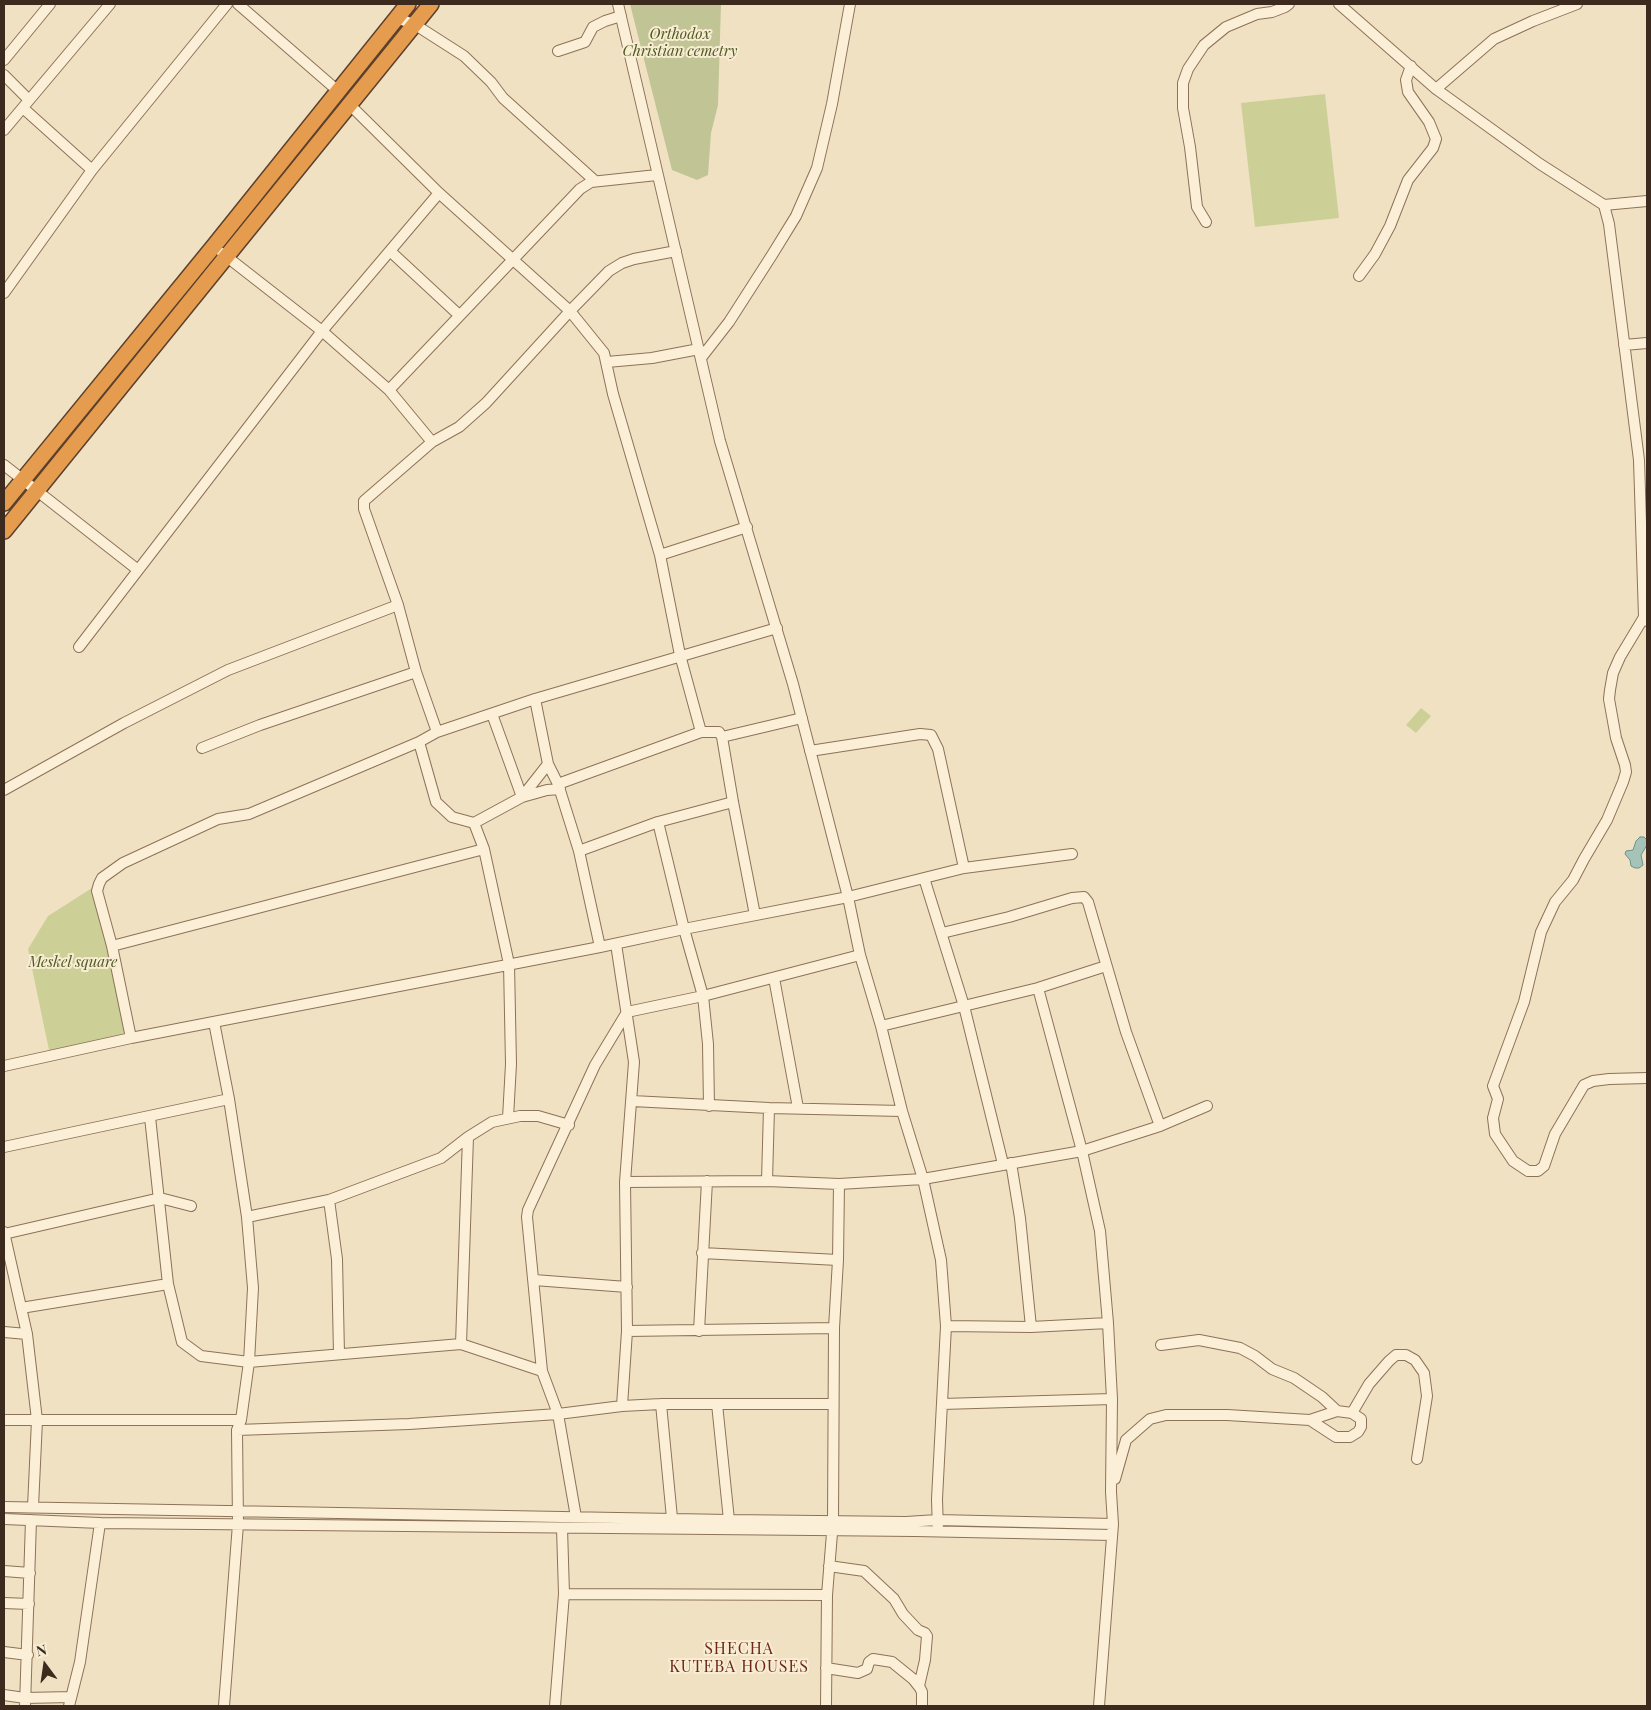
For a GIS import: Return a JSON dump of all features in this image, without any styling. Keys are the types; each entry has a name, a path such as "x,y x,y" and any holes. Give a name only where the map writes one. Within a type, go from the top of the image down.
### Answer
{"highway":[{"path":"4,503 408,4"},
{"path":"4,531 431,4"}],"street":[{"path":"4,60 50,4"},
{"path":"4,130 110,4"},
{"path":"4,293 92,170 227,4"},
{"path":"238,4 338,91"},
{"path":"618,4 720,442 747,527 802,718 848,897 860,955 881,1026 902,1111 923,1179 941,1260 946,1326 937,1499 938,1526"},
{"path":"607,362 700,354 729,322 796,216 817,168 832,104 850,4"},
{"path":"1206,222 1197,206 1183,108 1182,83 1188,69 1204,45 1226,27 1257,14 1285,7 1289,4"},
{"path":"1339,4 1436,89 1540,164 1604,205 1647,202"},
{"path":"1436,89 1494,39 1577,4"},
{"path":"558,51 585,42 593,28 605,21 621,16"},
{"path":"396,18 414,24 464,56 491,82 503,98 595,181"},
{"path":"1359,276 1375,254 1390,226 1408,180 1433,148 1436,139 1429,122 1408,92 1406,80 1411,66"},
{"path":"4,75 26,104 92,170"},
{"path":"349,104 439,193 570,310 604,353 613,394 660,555 680,655 701,732"},
{"path":"389,390 580,189 595,181 657,175"},
{"path":"79,647 322,331 439,193"},
{"path":"1604,205 1609,224 1640,460 1646,619 1620,656 1613,673 1610,690 1609,699 1616,738 1626,772 1607,820 1573,880 1555,902 1541,932 1524,1002 1493,1086 1498,1099 1493,1118 1495,1134 1513,1161 1528,1171 1538,1171 1544,1166 1555,1134 1584,1085 1593,1081 1610,1079 1647,1078"},
{"path":"214,246 322,331 389,390 432,442"},
{"path":"390,251 459,315"},
{"path":"436,732 416,672 398,605 364,509 364,501 432,442 459,427 486,403 570,310 610,271 622,263 634,259 676,251"},
{"path":"1624,344 1647,343"},
{"path":"4,465 36,492 138,570"},
{"path":"660,555 747,527"},
{"path":"4,790 124,723 228,670 398,605"},
{"path":"131,1038 112,946 97,891 102,878 123,863 218,819 249,814 419,742 436,732 535,699 776,628"},
{"path":"202,748 260,725 416,672"},
{"path":"535,699 548,764 559,786 579,851 600,947"},
{"path":"492,714 522,797"},
{"path":"722,737 802,718"},
{"path":"419,742 436,802 452,817 474,822 522,797 559,786 701,732 719,732 722,737 755,915"},
{"path":"810,751 920,734 931,735 938,750 964,868"},
{"path":"522,797 548,764"},
{"path":"579,851 658,822 733,802"},
{"path":"474,822 484,849 509,964 510,1064 508,1118"},
{"path":"658,822 684,929 703,996 708,1044 710,1106"},
{"path":"112,946 484,849"},
{"path":"4,1066 131,1038 848,897 964,868 1072,854"},
{"path":"924,878 964,1006 1020,1218 1031,1328"},
{"path":"942,933 1009,917 1072,898 1084,897 1088,902 1126,1032 1160,1126"},
{"path":"616,944 628,1012 634,1062 625,1182 627,1332 622,1406"},
{"path":"576,1517 558,1414 542,1371 527,1217 528,1210 595,1066 628,1012 703,996 860,955"},
{"path":"881,1026 1038,988 1106,966"},
{"path":"774,978 798,1108"},
{"path":"1038,988 1082,1151 1100,1231 1108,1323 1112,1399 1111,1492 1113,1530 1099,1706"},
{"path":"214,1022 229,1099 247,1217 253,1288 249,1362 239,1425 238,1524 224,1706"},
{"path":"4,1147 229,1099"},
{"path":"632,1101 710,1106 902,1111"},
{"path":"625,1182 767,1181 839,1184 923,1179 1082,1151 1160,1126 1206,1106"},
{"path":"767,1181 769,1108"},
{"path":"247,1217 329,1200 442,1158 468,1137 492,1122 520,1116 538,1116 568,1125"},
{"path":"150,1117 168,1284 182,1342 201,1356 249,1362 461,1344 542,1371"},
{"path":"461,1344 468,1137"},
{"path":"699,1331 707,1181"},
{"path":"826,1706 828,1595 832,1526 834,1328 838,1260 839,1184"},
{"path":"33,1507 37,1420 27,1334 4,1233 160,1198 191,1206"},
{"path":"329,1200 337,1259 339,1354"},
{"path":"702,1253 838,1260"},
{"path":"534,1280 627,1287"},
{"path":"21,1308 168,1284"},
{"path":"946,1326 1031,1328 1108,1323"},
{"path":"627,1332 834,1328"},
{"path":"4,1332 27,1334"},
{"path":"1162,1345 1198,1340 1240,1348 1255,1356 1272,1369 1294,1378 1322,1397 1337,1411"},
{"path":"1352,1413 1370,1384 1388,1361 1396,1356 1406,1355 1415,1360 1424,1374 1427,1396 1417,1459"},
{"path":"942,1404 1112,1399"},
{"path":"4,1420 239,1425 410,1424 558,1414 622,1406 661,1404 833,1404"},
{"path":"661,1404 672,1518"},
{"path":"717,1404 729,1520"},
{"path":"1111,1492 1126,1440 1150,1420 1166,1415 1226,1415 1310,1420 1337,1411 1352,1413 1360,1419 1361,1427 1358,1432 1350,1437 1336,1437 1310,1420"},
{"path":"4,1506 238,1512 672,1518 832,1526"},
{"path":"4,1519 100,1523 562,1528 938,1526 1113,1530"},
{"path":"25,1702 30,1604 31,1520"},
{"path":"4,1695 25,1702 70,1702 80,1662 100,1523"},
{"path":"555,1706 564,1594 562,1528"},
{"path":"830,1566 864,1571 894,1598 903,1614 918,1630 925,1633 927,1636 925,1660 919,1686"},
{"path":"4,1571 30,1573"},
{"path":"564,1594 828,1595"},
{"path":"4,1603 30,1604"},
{"path":"4,1652 28,1655"},
{"path":"826,1668 858,1673 867,1669 869,1662 873,1659 892,1662 919,1686 922,1692 922,1706"}],"green space":[{"name":"Orthodox Christian cemetry","path":"630,4 721,4 718,105 711,133 708,175 697,180 672,170"},
{"path":"1325,94 1339,218 1255,227 1241,103"},
{"path":"1421,708 1431,716 1416,733 1406,725"},
{"name":"Meskel square","path":"92,888 104,903 129,1039 50,1055 28,949 48,916"}],"water":[{"path":"1640,837 1644,837 1647,840 1647,845 1641,855 1643,865 1635,868 1631,866 1630,860 1625,854 1626,851 1633,850 1636,841"}],"district":[{"name":"SHECHA KUTEBA HOUSES","path":"739,1658"}]}
